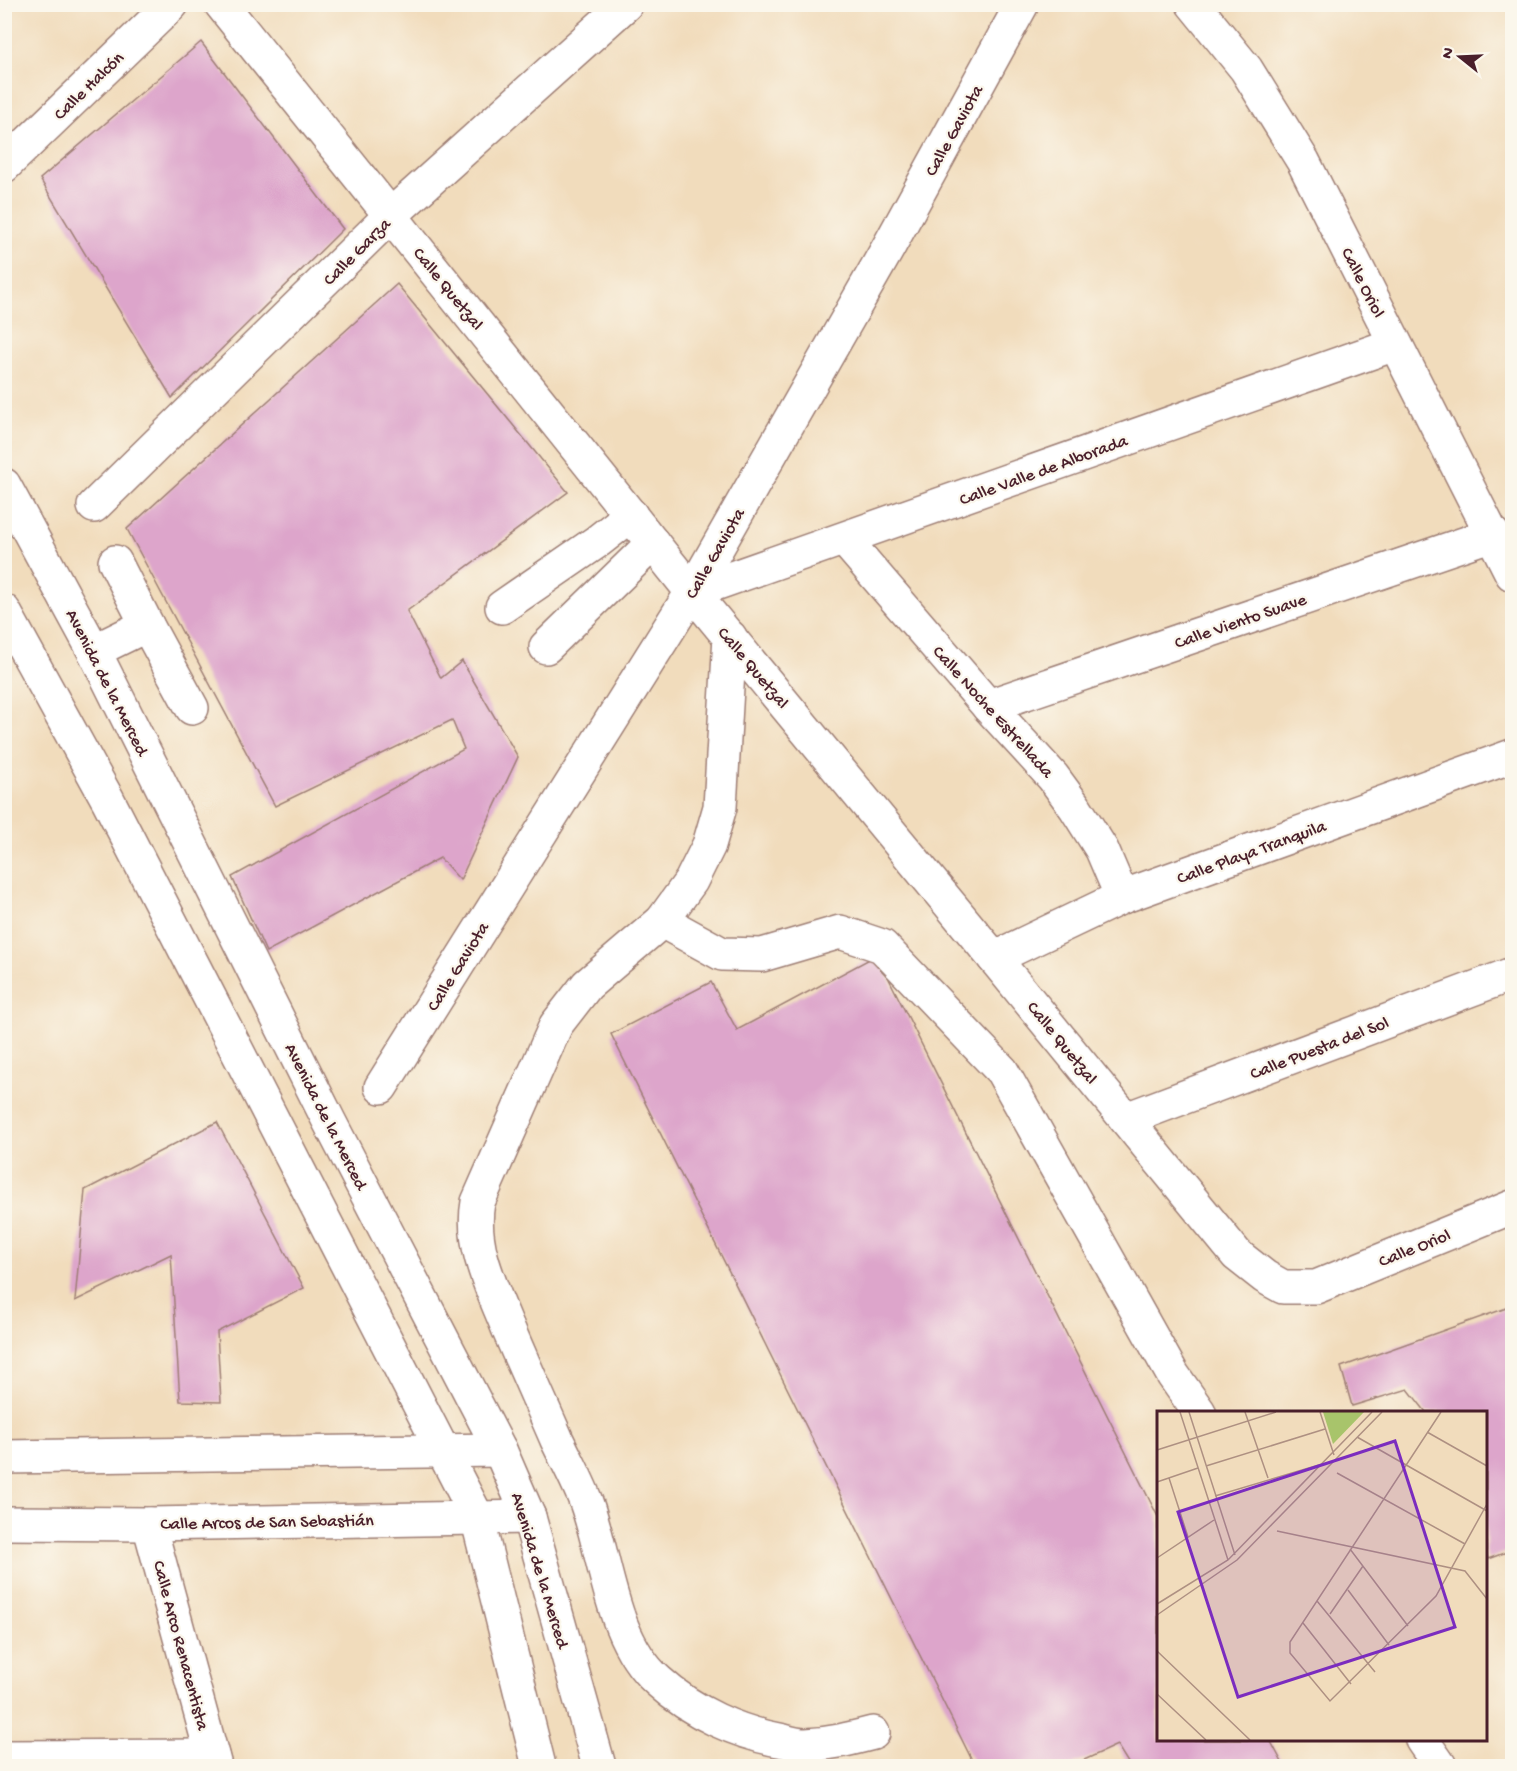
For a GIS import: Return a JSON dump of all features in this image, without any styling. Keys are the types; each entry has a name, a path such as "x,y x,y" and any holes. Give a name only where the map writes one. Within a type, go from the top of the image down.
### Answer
{"street":[{"name":"Calle Halcón","path":"4,166 172,4"},
{"name":"Calle Quetzal","path":"221,4 692,592 1237,1256 1283,1287 1316,1287"},
{"name":"Calle Garza","path":"94,506 391,215 626,4"},
{"name":"Calle Gaviota","path":"381,1087 692,592 893,238 1022,4"},
{"name":"Calle Oriol","path":"1194,4 1246,69 1303,161 1512,573"},
{"name":"Calle Valle de Alborada","path":"692,592 845,540 1395,344"},
{"name":"Avenida de la Merced","path":"4,485 94,651 334,1131 500,1450 529,1517 599,1767"},
{"path":"502,607 598,541 631,515"},
{"name":"Calle Viento Suave","path":"988,706 1493,534"},
{"name":"Calle Noche Estrellada","path":"845,540 988,706 1053,777 1102,850 1122,897"},
{"path":"546,647 654,543"},
{"path":"115,562 192,708"},
{"path":"4,611 108,800 477,1517 540,1767"},
{"path":"94,651 147,625"},
{"path":"729,637 720,807 709,845 691,881 662,921 586,985 556,1025 478,1202 475,1220 477,1238 488,1280 531,1383 586,1503 611,1595 632,1647 657,1680 688,1704 731,1727 771,1739 803,1745 837,1743 873,1733"},
{"name":"Calle Playa Tranquila","path":"994,958 1122,897 1512,756"},
{"path":"662,921 722,954 762,955 840,932 882,946 1002,1071 1173,1375 1198,1411"},
{"name":"Calle Puesta del Sol","path":"1126,1119 1512,974"},
{"name":"Calle Oriol","path":"1316,1287 1512,1207"},
{"path":"4,1457 500,1450"},
{"name":"Calle Arcos de San Sebastián","path":"4,1523 148,1524 529,1517"},
{"name":"Calle Arco Renacentista","path":"148,1524 214,1761"},
{"path":"1423,1741 1440,1767"},
{"path":"4,1757 214,1761"}],"building":[{"path":"201,42 343,229 172,398 40,179"},
{"path":"397,284 568,492 407,611 441,678 462,661 518,757 460,880 440,858 266,952 232,877 464,749 452,720 275,806 127,529"},
{"path":"877,955 1157,1515 1157,1741 1271,1741 1284,1766 1130,1766 1117,1745 1071,1766 975,1766 611,1034 711,982 737,1030"},
{"path":"217,1122 304,1288 217,1332 221,1402 180,1401 171,1254 75,1301 85,1190"},
{"path":"1512,1306 1512,1550 1488,1559 1487,1411 1425,1411 1408,1389 1352,1406 1341,1367"}]}
